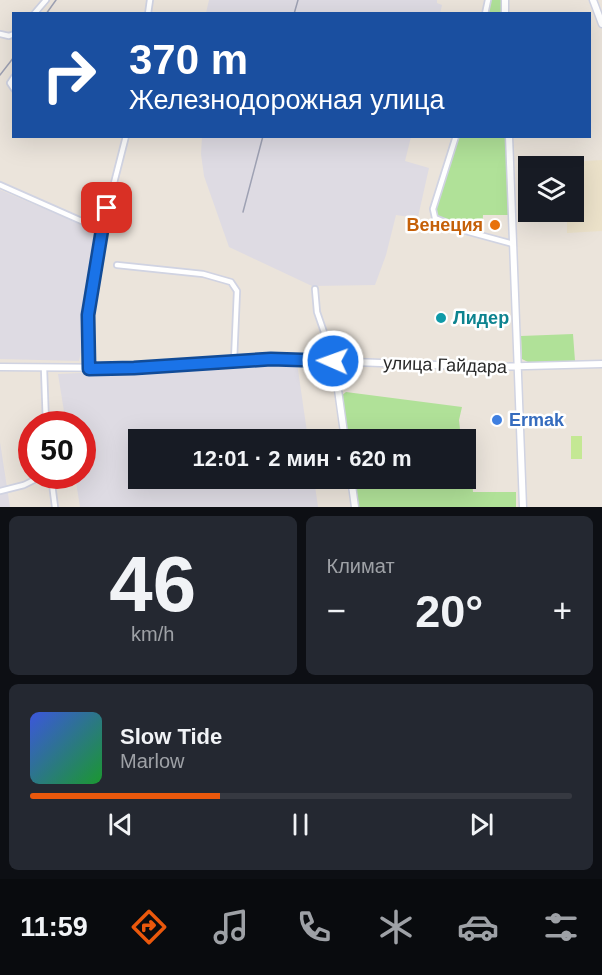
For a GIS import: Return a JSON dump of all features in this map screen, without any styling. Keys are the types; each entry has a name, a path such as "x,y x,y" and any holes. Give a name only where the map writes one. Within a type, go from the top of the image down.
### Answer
{"main road":[{"path":"593,0 602,24"},
{"path":"509,138 523,507"},
{"name":"улица Гайдара","path":"0,367 134,368 271,359 517,367 602,364"},
{"path":"333,361 344,429"},
{"path":"353,489 355,507"}],"street":[{"path":"36,12 46,0"},
{"path":"89,369 88,315 102,230 124,138"},
{"path":"455,138 433,209 435,218 469,232 513,244"},
{"path":"0,185 102,230"},
{"path":"117,265 203,274 231,282 237,291 234,361"},
{"path":"315,289 317,312 333,361"},
{"path":"44,368 46,411"},
{"path":"0,490 18,486"},
{"path":"53,489 55,507"}],"shaded area":[{"path":"209,0 437,0 437,3 442,5 440,12 206,12"},
{"path":"202,138 411,138 405,161 429,168 418,217 396,215 386,255 375,285 312,286 229,247 204,176 201,154"},
{"path":"602,160 602,231 567,233 567,222 584,222 584,161"},
{"path":"0,190 106,235 79,361 0,359"},
{"path":"297,363 307,429 128,429 128,489 315,489 318,507 80,507 77,489 96,489 96,411 64,411 58,374"},
{"path":"0,442 10,507 0,507"}],"green space":[{"path":"491,0 501,0 502,12 488,12"},
{"path":"458,138 506,138 508,215 483,215 482,234 439,220 435,212"},
{"path":"573,334 575,361 532,364 522,359 521,336"},
{"path":"346,392 462,407 460,429 346,429 341,396"},
{"path":"571,436 582,436 582,459 571,459"},
{"path":"356,489 473,489 473,492 516,492 516,507 359,507"}],"railway":[{"path":"47,12 56,0"},
{"path":"295,12 298,0"},
{"path":"0,75 12,60"},
{"path":"243,212 262,138"}],"place":[{"name":"Венеция","path":"495,225"},
{"name":"Лидер","path":"441,318"},
{"name":"Ermak","path":"497,420"}],"route":[{"path":"107,208 88,315 89,369 271,359 333,361"}]}
